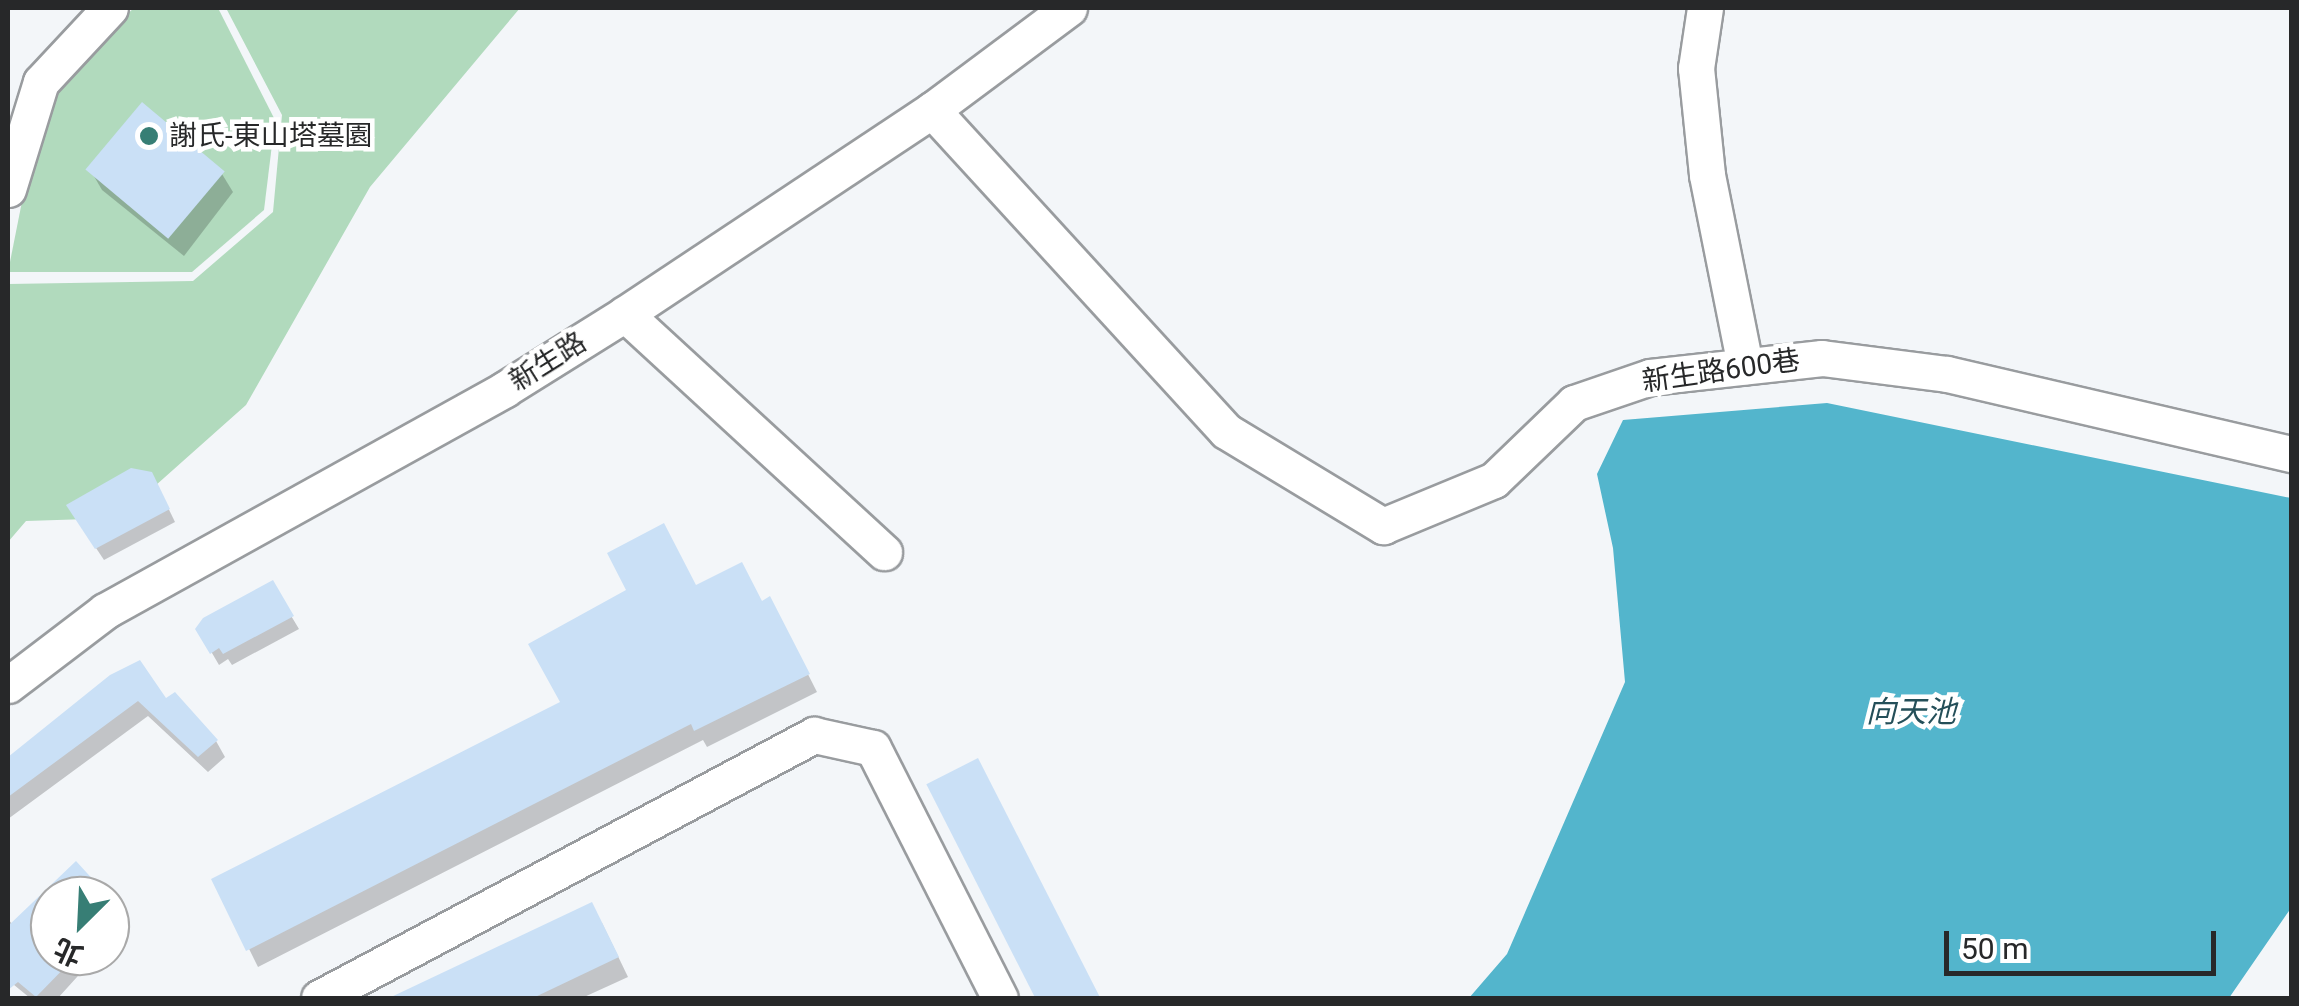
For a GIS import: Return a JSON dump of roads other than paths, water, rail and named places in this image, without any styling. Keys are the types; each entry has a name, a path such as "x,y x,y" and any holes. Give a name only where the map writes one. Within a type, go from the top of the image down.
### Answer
{"street":[{"path":"8,188 41,82 110,8"},
{"name":"新生路","path":"8,685 104,612 505,389 625,314 932,110 1069,8"},
{"path":"1706,8 1696,68 1707,175 1745,366"},
{"name":"新生路600巷","path":"932,110 1226,430 1382,526 1494,480 1574,403 1650,376 1822,358 1946,374 2292,454"},
{"path":"625,314 884,552"},
{"path":"319,998 814,735 873,748 1000,998"}],"water":[{"name":"向天池","path":"1827,403 2291,498 2291,908 2229,998 1469,998 1507,954 1625,682 1613,548 1597,474 1623,420"}],"place":[{"name":"謝氏-東山塔墓園","path":"149,136"}]}
